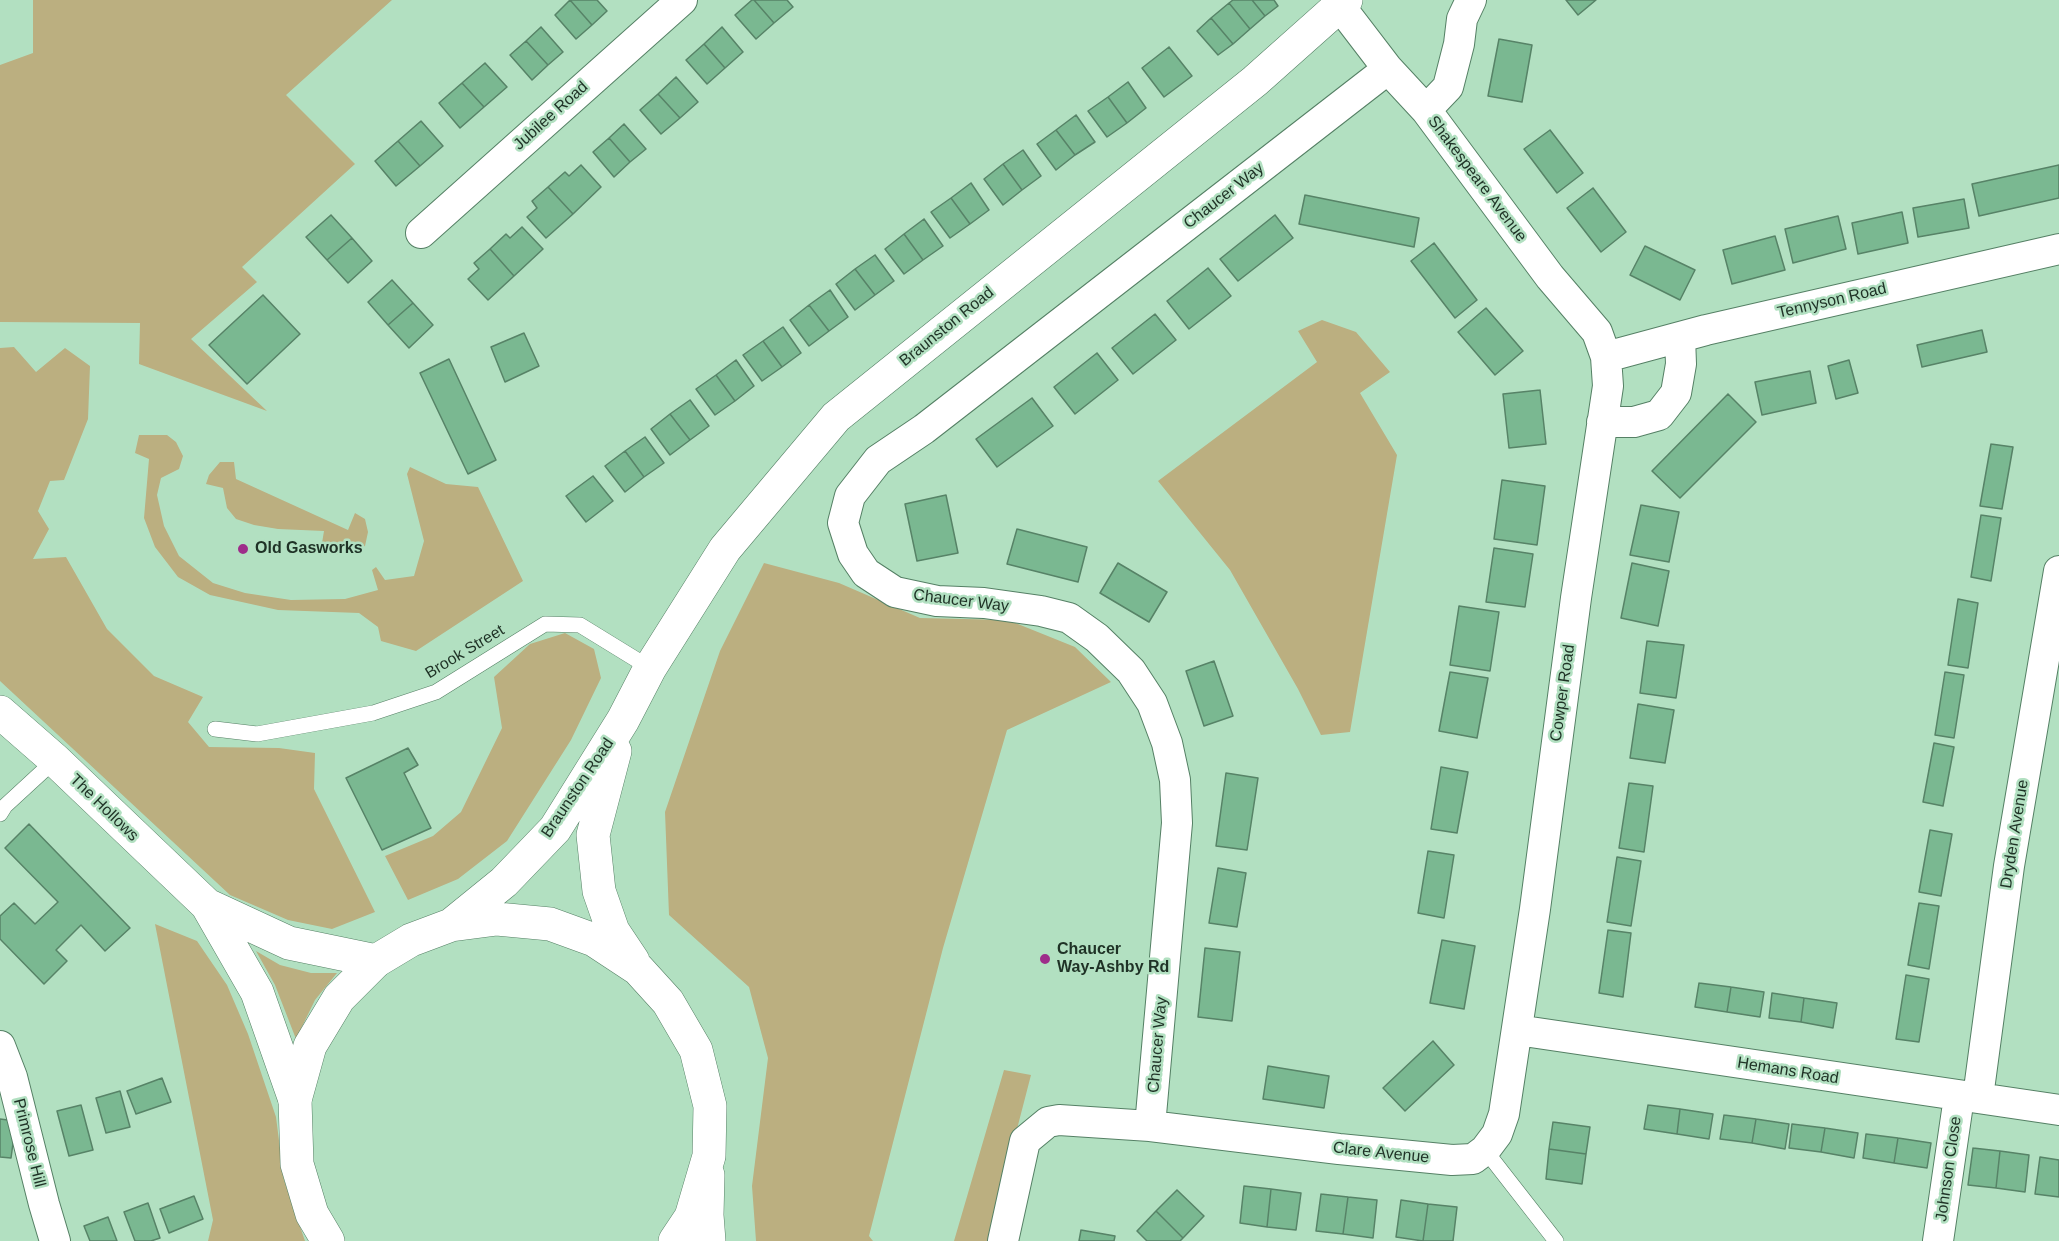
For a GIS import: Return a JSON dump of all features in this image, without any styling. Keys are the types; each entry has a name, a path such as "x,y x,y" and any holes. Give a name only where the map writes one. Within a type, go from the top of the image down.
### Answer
{"main road":[{"name":"Braunston Road","path":"451,925 504,882 555,828 623,720 650,668 725,549 836,417 1255,81 1342,3"},
{"name":"The Hollows","path":"0,712 55,760 207,905"},
{"name":"Braunston Road","path":"623,720 593,835 599,891 613,930 638,969"},
{"path":"207,905 289,943 376,962"},
{"path":"207,905 257,992 295,1100"},
{"path":"328,1241 312,1214 297,1164 295,1100 310,1046 339,998 376,962 411,940 451,925 497,919 550,924 594,940 638,969 668,1002 696,1050 710,1106 706,1215 709,1241"},
{"path":"675,1241 690,1217 709,1156"}],"street":[{"name":"Jubilee Road","path":"421,232 682,0"},
{"path":"1426,110 1448,87 1459,44 1462,19 1471,0"},
{"name":"Shakespeare Avenue","path":"1342,3 1388,69 1426,110 1550,277 1597,332 1606,357"},
{"name":"Chaucer Way","path":"1150,1126 1177,824 1175,780 1167,743 1152,703 1131,671 1098,638 1069,618 1041,611 984,603 937,601 895,592 866,573 853,554 843,523 850,496 878,460 924,429 1388,69"},
{"name":"Tennyson Road","path":"1606,357 1680,337 2059,249"},
{"path":"1602,422 1634,423 1659,416 1676,393 1681,364 1680,337"},
{"name":"Cowper Road","path":"1517,1030 1608,386 1606,357"},
{"name":"Dryden Avenue","path":"1969,1097 2059,571"},
{"path":"1485,1150 1497,1134 1504,1114 1517,1030"},
{"name":"Hemans Road","path":"1517,1030 2059,1110"},
{"name":"Primrose Hill","path":"0,1046 12,1077 55,1241"},
{"name":"Johnson Close","path":"1938,1241 1969,1097"},
{"name":"Clare Avenue","path":"1003,1241 1025,1141 1048,1122 1059,1120 1150,1126 1452,1160 1473,1159 1485,1150"}],"lane":[{"name":"Brook Street","path":"215,729 257,734 373,713 436,692 545,624 580,625 650,668"},
{"path":"0,814 5,806 55,760"},
{"path":"1485,1150 1556,1241"}],"shaded area":[{"path":"33,0 392,0 286,95 355,164 242,267 257,282 191,339 267,411 139,364 140,323 0,322 0,65 33,53"},
{"path":"1322,320 1356,332 1390,372 1360,393 1397,455 1350,732 1321,735 1298,689 1230,570 1158,481 1317,362 1298,331"},
{"path":"14,347 36,372 65,348 90,366 88,419 64,480 50,481 38,511 49,529 33,559 66,557 107,629 154,676 203,697 188,722 209,747 279,748 315,753 314,789 375,912 332,929 288,920 230,895 0,681 0,348"},
{"path":"139,435 167,435 176,442 183,456 179,469 161,478 157,495 164,526 179,556 213,583 245,593 291,600 345,599 378,590 372,570 376,567 385,580 414,576 424,541 407,474 410,467 446,484 478,487 523,581 416,651 381,641 378,627 359,613 278,610 210,595 178,577 155,547 144,518 149,459 135,453"},
{"path":"220,462 234,462 236,479 348,530 355,513 365,519 368,532 365,546 350,553 332,555 321,549 324,531 278,529 236,519 227,508 223,488 206,484 209,475"},
{"path":"764,563 839,583 920,618 1008,620 1075,647 1111,682 1007,730 943,948 869,1236 873,1241 756,1241 752,1186 768,1058 749,987 669,915 665,812 720,651"},
{"path":"565,633 594,649 601,678 571,740 507,841 458,879 408,900 385,856 433,836 461,812 502,728 494,677 530,644"},
{"path":"155,924 197,941 227,985 248,1034 276,1117 284,1180 305,1241 208,1241 213,1220"},
{"path":"256,951 280,965 311,973 337,973 315,1000 296,1039 275,985"},
{"path":"1004,1070 1031,1075 988,1241 954,1241"}],"building":[{"path":"570,0 597,0 607,11 592,25"},
{"path":"570,0 592,25 576,39 555,15"},
{"path":"752,0 774,23 756,39 735,15"},
{"path":"754,0 787,0 793,7 774,23"},
{"path":"1233,0 1252,0 1265,16 1250,29 1229,3"},
{"path":"1252,0 1274,0 1278,6 1265,16"},
{"path":"1566,0 1596,0 1578,15"},
{"path":"1229,3 1250,29 1233,44 1211,18"},
{"path":"1211,18 1233,44 1218,55 1197,31"},
{"path":"541,27 563,52 548,65 526,41"},
{"path":"722,27 743,52 725,68 704,44"},
{"path":"1499,39 1532,45 1522,102 1488,96"},
{"path":"526,41 548,65 532,80 510,55"},
{"path":"704,44 725,68 707,84 686,60"},
{"path":"1169,47 1192,76 1164,97 1142,68"},
{"path":"485,63 507,87 484,107 462,83"},
{"path":"676,77 698,102 680,118 658,94"},
{"path":"1128,82 1146,108 1127,123 1108,97"},
{"path":"462,83 484,107 460,128 439,103"},
{"path":"658,94 680,118 661,134 640,110"},
{"path":"1108,97 1127,123 1107,137 1088,111"},
{"path":"1076,115 1095,142 1075,155 1056,130"},
{"path":"421,121 443,146 420,166 398,141"},
{"path":"624,124 646,149 630,162 609,138"},
{"path":"1056,130 1075,155 1056,170 1037,144"},
{"path":"1550,130 1583,173 1557,193 1524,149"},
{"path":"609,138 630,162 614,177 593,152"},
{"path":"398,141 420,166 396,186 375,161"},
{"path":"1023,150 1041,176 1022,190 1003,164"},
{"path":"1003,164 1022,190 1003,205 984,179"},
{"path":"581,165 601,187 573,214 548,187 565,172 569,176"},
{"path":"2059,165 2059,198 1979,216 1972,184"},
{"path":"971,183 989,210 970,224 951,198"},
{"path":"548,187 573,214 546,238 527,217 537,208 532,201"},
{"path":"1593,188 1626,232 1601,252 1567,208"},
{"path":"1305,195 1419,218 1414,247 1299,224"},
{"path":"951,198 970,224 950,238 931,212"},
{"path":"1964,199 1969,228 1918,237 1913,208"},
{"path":"1902,212 1908,243 1858,254 1852,223"},
{"path":"331,215 352,238 327,260 306,237"},
{"path":"1275,215 1293,238 1238,281 1220,259"},
{"path":"1838,216 1846,249 1793,263 1785,229"},
{"path":"924,219 943,246 923,260 904,234"},
{"path":"522,227 543,249 514,276 490,249 506,234 510,238"},
{"path":"904,234 923,260 904,274 885,249"},
{"path":"1775,236 1785,270 1732,284 1723,250"},
{"path":"352,238 372,261 348,283 327,260"},
{"path":"1434,243 1477,300 1455,318 1411,261"},
{"path":"1645,246 1695,270 1680,300 1630,275"},
{"path":"490,249 514,276 488,300 468,279 479,269 474,263"},
{"path":"875,255 894,281 875,295 855,269"},
{"path":"1208,268 1231,296 1189,329 1167,301"},
{"path":"855,269 875,295 855,310 836,284"},
{"path":"392,280 413,303 388,325 368,302"},
{"path":"830,290 848,317 829,331 809,305"},
{"path":"263,295 300,334 247,384 209,345"},
{"path":"413,303 433,325 409,348 388,325"},
{"path":"809,305 829,331 809,346 790,320"},
{"path":"1486,308 1523,351 1495,375 1458,332"},
{"path":"1155,314 1176,340 1133,374 1112,348"},
{"path":"783,327 801,353 782,367 763,341"},
{"path":"1982,330 1987,352 1922,367 1917,345"},
{"path":"524,333 539,366 505,382 491,347"},
{"path":"763,341 782,367 762,381 743,355"},
{"path":"1097,353 1118,380 1075,414 1054,387"},
{"path":"449,359 496,460 468,474 420,373"},
{"path":"736,360 754,386 735,401 716,375"},
{"path":"1849,360 1858,393 1836,399 1828,366"},
{"path":"1810,371 1816,403 1762,415 1755,382"},
{"path":"716,375 735,401 715,415 696,389"},
{"path":"1540,390 1546,444 1509,448 1503,394"},
{"path":"1728,394 1756,422 1680,498 1652,471"},
{"path":"1032,398 1053,426 997,467 976,439"},
{"path":"690,400 709,426 690,440 670,414"},
{"path":"670,414 690,440 670,455 651,429"},
{"path":"645,437 664,463 644,477 625,451"},
{"path":"1991,444 2013,447 2002,509 1980,506"},
{"path":"625,451 644,477 625,492 605,466"},
{"path":"593,476 613,501 586,522 566,496"},
{"path":"1502,480 1545,486 1537,545 1494,539"},
{"path":"946,495 958,553 917,561 905,504"},
{"path":"1641,505 1679,512 1669,562 1630,555"},
{"path":"1981,515 2001,518 1991,581 1971,577"},
{"path":"1017,529 1087,547 1078,582 1007,564"},
{"path":"1494,548 1533,554 1525,607 1486,602"},
{"path":"1118,563 1167,592 1149,622 1100,593"},
{"path":"1632,563 1669,571 1658,626 1621,618"},
{"path":"1958,599 1978,603 1968,668 1948,665"},
{"path":"1459,606 1499,612 1490,671 1450,665"},
{"path":"1647,641 1684,645 1676,698 1640,693"},
{"path":"1214,661 1233,716 1204,726 1186,671"},
{"path":"1450,672 1488,678 1477,738 1439,731"},
{"path":"1945,672 1964,675 1954,738 1935,735"},
{"path":"1638,704 1674,710 1665,763 1630,758"},
{"path":"1934,743 1954,747 1943,806 1923,802"},
{"path":"408,748 418,765 404,773 431,828 382,850 346,778"},
{"path":"1441,767 1468,772 1457,833 1431,829"},
{"path":"1226,773 1258,778 1247,850 1216,846"},
{"path":"1629,783 1653,786 1644,852 1619,848"},
{"path":"29,824 130,928 105,951 81,925 56,950 67,961 44,984 0,939 0,916 14,903 35,924 58,902 5,848"},
{"path":"1930,830 1952,834 1941,896 1919,892"},
{"path":"1428,851 1454,855 1444,918 1418,913"},
{"path":"1617,857 1641,861 1631,926 1607,922"},
{"path":"1218,868 1246,873 1237,927 1209,923"},
{"path":"1919,903 1939,906 1929,969 1908,965"},
{"path":"1608,930 1631,933 1623,997 1599,993"},
{"path":"1442,940 1475,946 1464,1009 1430,1003"},
{"path":"1205,948 1240,952 1232,1021 1198,1017"},
{"path":"1906,975 1929,979 1919,1042 1896,1039"},
{"path":"1699,983 1731,987 1727,1012 1695,1007"},
{"path":"1731,987 1764,992 1760,1017 1727,1012"},
{"path":"1772,993 1804,998 1801,1022 1769,1018"},
{"path":"1804,998 1837,1003 1833,1028 1801,1022"},
{"path":"1433,1041 1454,1065 1405,1111 1383,1088"},
{"path":"1268,1066 1329,1076 1324,1108 1263,1099"},
{"path":"162,1078 171,1102 136,1114 127,1091"},
{"path":"120,1091 130,1127 106,1133 96,1098"},
{"path":"81,1105 93,1150 69,1156 57,1111"},
{"path":"1648,1105 1680,1109 1677,1134 1644,1129"},
{"path":"1680,1109 1713,1114 1709,1139 1677,1134"},
{"path":"1724,1115 1756,1119 1752,1143 1720,1139"},
{"path":"0,1119 16,1121 11,1158 0,1157"},
{"path":"1756,1119 1789,1124 1785,1149 1752,1143"},
{"path":"1553,1122 1590,1127 1586,1154 1549,1149"},
{"path":"1792,1124 1825,1128 1821,1152 1789,1148"},
{"path":"1825,1128 1858,1133 1854,1158 1821,1152"},
{"path":"1866,1134 1898,1138 1894,1163 1863,1158"},
{"path":"1898,1138 1931,1143 1927,1168 1894,1163"},
{"path":"1973,1148 2000,1151 1996,1188 1968,1185"},
{"path":"1549,1149 1586,1154 1582,1184 1546,1179"},
{"path":"2000,1151 2029,1155 2025,1192 1996,1188"},
{"path":"2040,1157 2059,1160 2059,1197 2035,1194"},
{"path":"1244,1186 1271,1189 1267,1227 1240,1223"},
{"path":"1271,1189 1301,1193 1296,1230 1267,1227"},
{"path":"1177,1190 1204,1216 1183,1238 1156,1211"},
{"path":"1321,1194 1348,1197 1343,1234 1316,1231"},
{"path":"194,1196 203,1219 169,1233 160,1209"},
{"path":"1348,1197 1377,1200 1373,1238 1343,1234"},
{"path":"1401,1200 1428,1204 1423,1241 1396,1237"},
{"path":"148,1203 160,1238 151,1241 135,1241 124,1212"},
{"path":"1428,1204 1457,1207 1453,1241 1423,1241"},
{"path":"1156,1211 1183,1238 1180,1241 1147,1241 1137,1231"},
{"path":"108,1217 117,1241 90,1241 84,1226"},
{"path":"1081,1230 1115,1236 1114,1241 1079,1241"}],"place":[{"name":"Old Gasworks","path":"243,549"},
{"name":"Chaucer Way-Ashby Rd","path":"1045,959"}]}
